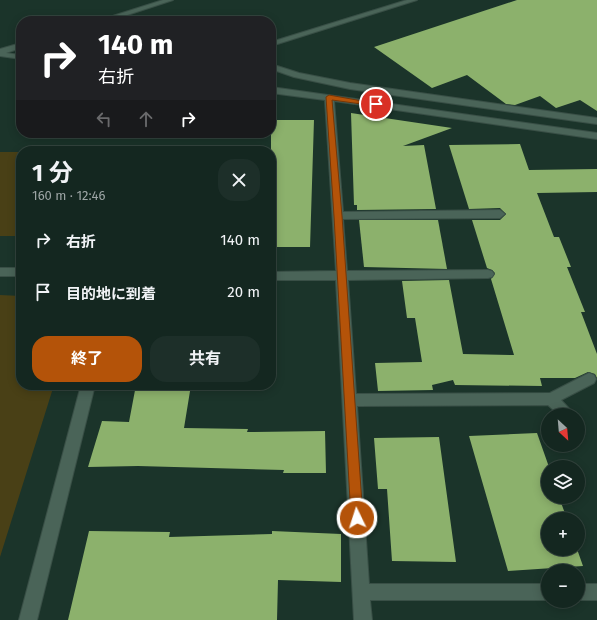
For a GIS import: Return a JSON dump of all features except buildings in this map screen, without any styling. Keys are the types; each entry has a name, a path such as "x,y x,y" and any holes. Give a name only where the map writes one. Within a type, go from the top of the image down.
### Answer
{"street":[{"path":"117,16 170,0"},
{"path":"276,42 414,0"},
{"path":"0,53 16,47"},
{"path":"0,53 16,56"},
{"path":"276,68 297,75 350,86 597,121"},
{"path":"276,91 597,136"},
{"path":"329,97 338,216 363,620"},
{"path":"338,216 500,214"},
{"path":"0,272 16,272"},
{"path":"276,276 488,274"},
{"path":"349,400 551,399 589,379"},
{"path":"28,620 87,390"},
{"path":"551,399 561,408"},
{"path":"361,592 541,592"},
{"path":"585,592 597,592"}],"shaded area":[{"path":"0,152 16,152 16,236 0,236"},
{"path":"0,295 16,296 16,390 52,390 0,557"}],"route":[{"path":"357,518 329,97 376,104"}]}
